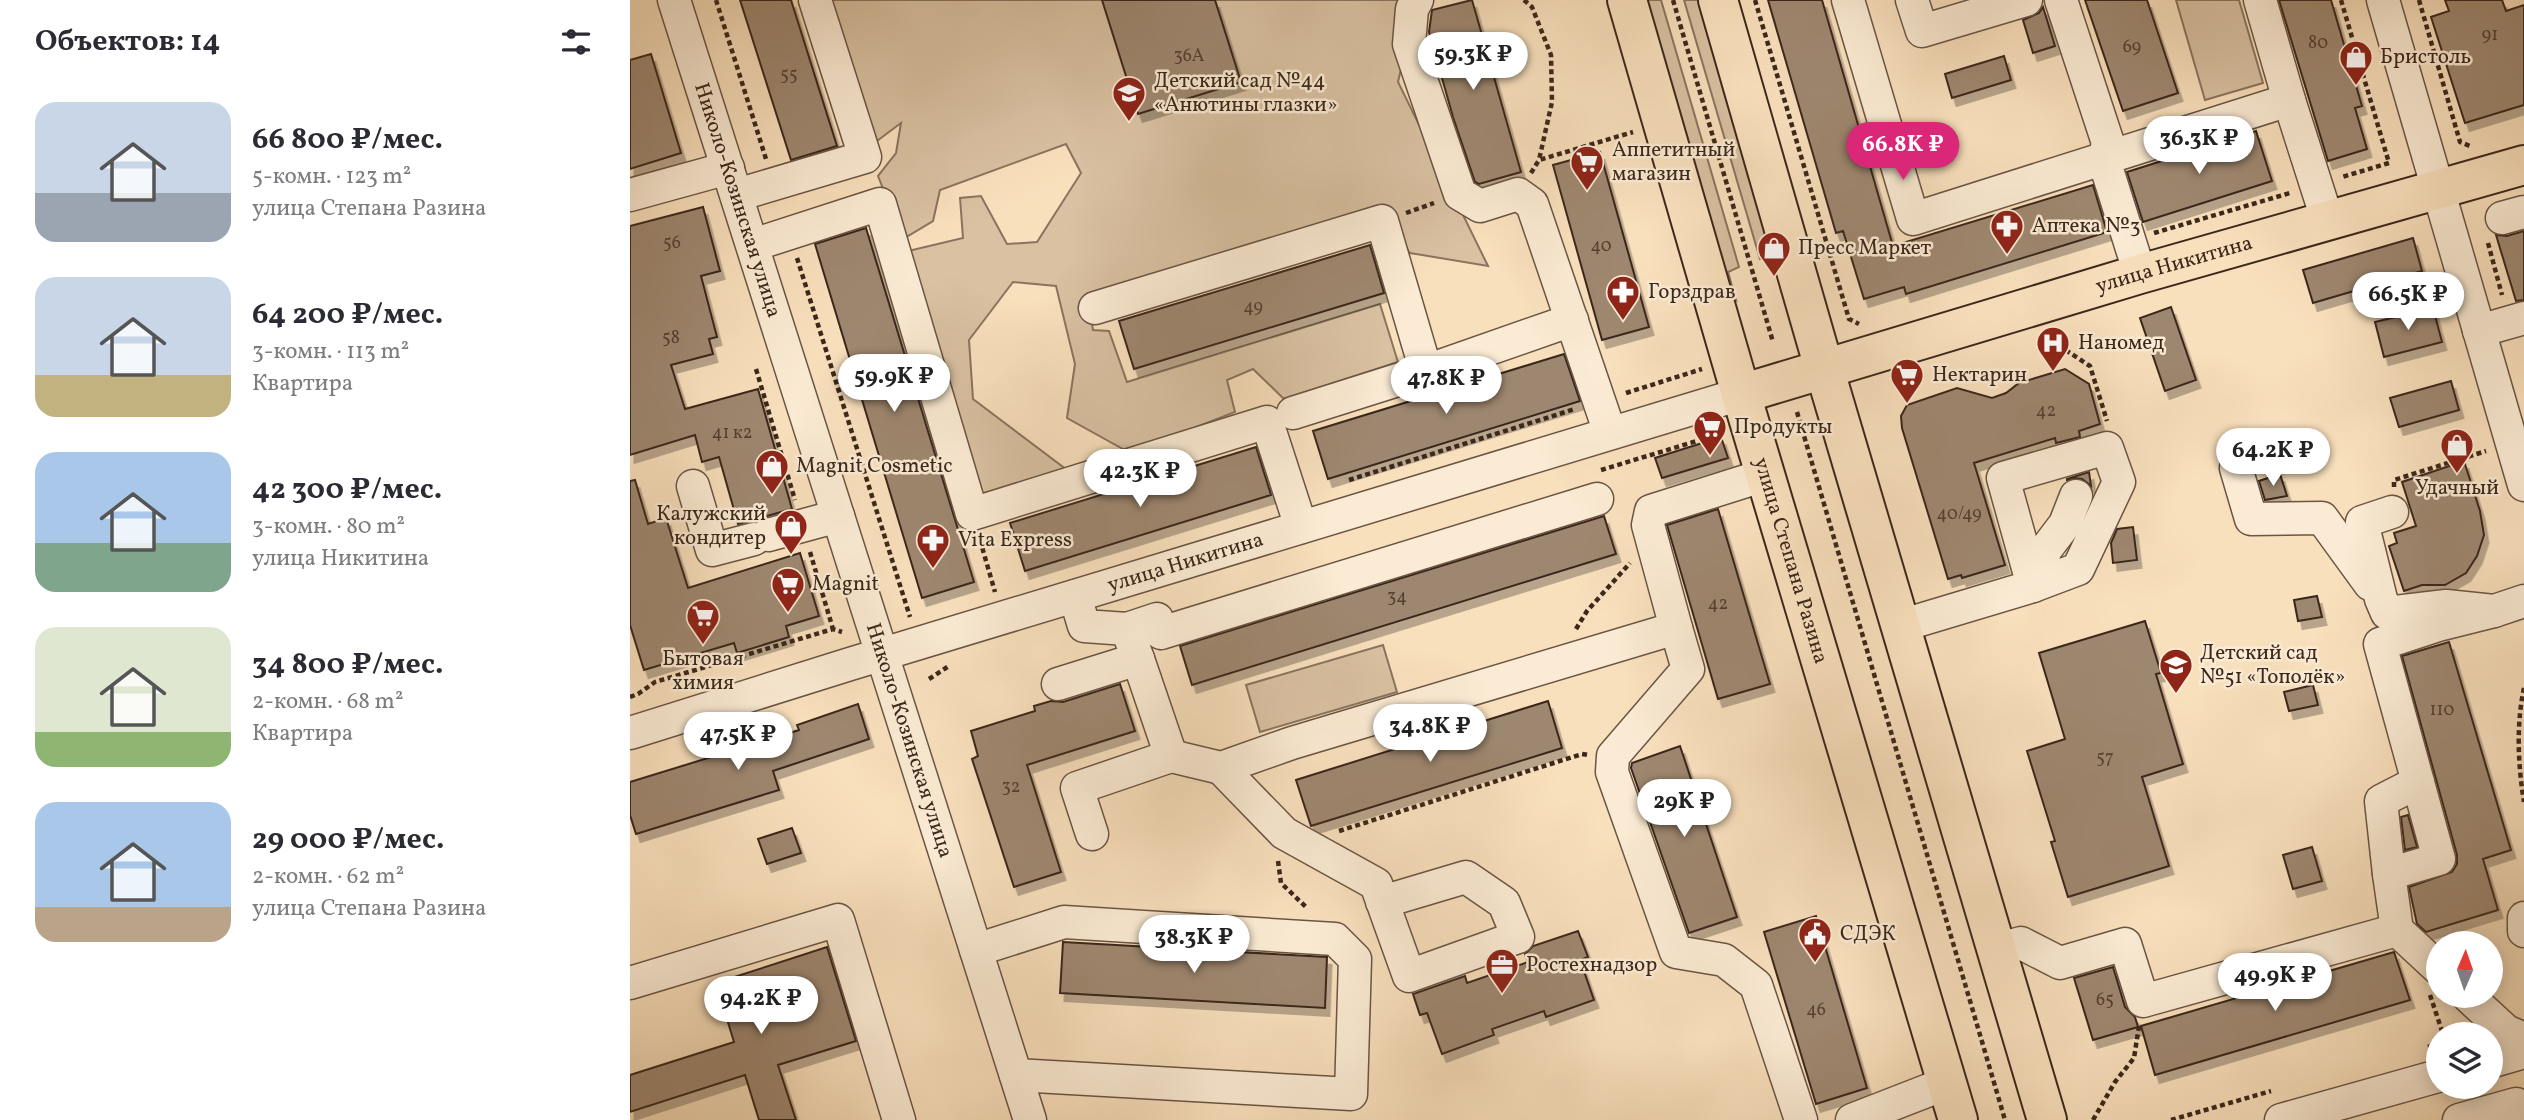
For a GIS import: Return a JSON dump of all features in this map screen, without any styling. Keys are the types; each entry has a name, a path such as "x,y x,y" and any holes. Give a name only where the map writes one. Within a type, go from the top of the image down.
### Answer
{"main road":[{"name":"улица Степана Разина","path":"1627,0 1741,394 1958,1120"},
{"path":"1718,0 2047,1120"},
{"name":"улица Никитина","path":"1741,394 2140,274 2524,165"}],"street":[{"name":"Николо-Козинская улица","path":"674,0 1030,1120"},
{"path":"630,195 733,181 774,184 865,156 815,0"},
{"path":"1417,0 1412,9 1409,44 1460,194 1480,206 1518,194 1532,204 1610,433"},
{"path":"1848,0 1913,219 2289,100"},
{"path":"1912,0 1922,31 2026,0"},
{"path":"2062,0 2108,143 2104,160 2140,274"},
{"path":"2260,0 2328,222"},
{"path":"2383,0 2524,485"},
{"path":"753,245 880,204 972,514 1267,422 1301,527"},
{"path":"1096,309 1382,221 1426,371"},
{"path":"1293,413 1426,371 1572,320"},
{"path":"2479,331 2516,320"},
{"name":"улица Никитина","path":"630,733 1741,394"},
{"path":"1900,626 2033,586 2078,569 2119,482 2107,448 2003,478 2033,586"},
{"path":"2236,468 2251,519 2322,518 2381,599"},
{"path":"1765,475 1651,512 1648,525 1688,669 1614,757 1612,772 1676,952 1724,960 1756,985 1801,1120"},
{"path":"693,486 712,550 838,516"},
{"path":"2033,586 2046,550 2065,524 2076,496"},
{"path":"1075,596 1084,626 1127,629 1157,619 1161,633 1597,499"},
{"path":"2392,512 2362,522 2387,613 2446,606 2494,611"},
{"path":"2389,874 2439,859 2380,644 2524,601"},
{"path":"1221,768 1292,743 1676,628"},
{"path":"1127,629 1171,756"},
{"path":"1058,684 1138,659"},
{"path":"1092,834 1077,788 1171,756 1221,768 1293,838 1376,884 1382,902"},
{"path":"2418,782 2381,801 2397,930 2426,970"},
{"path":"2524,918 2524,932"},
{"path":"630,983 838,920 899,1120"},
{"path":"976,950 1064,922 1335,939 1355,959 1351,1094 1016,1075"},
{"path":"1996,950 2021,943 2060,964 2125,944 2143,1001 2397,930"},
{"path":"2481,1008 2506,1031 2524,1039"},
{"path":"2503,1058 2524,1052"},
{"path":"2281,1120 2426,1079"},
{"path":"1852,1120 1947,1083"},
{"path":"2459,1120 2516,1104 2524,1111"}],"path":[{"path":"716,0 774,184"},
{"path":"1518,194 1539,160 1552,102 1551,55 1532,6 1524,0"},
{"path":"1673,0 1773,342"},
{"path":"2316,185 2389,163 2341,0"},
{"path":"2419,0 2460,142 2475,149"},
{"path":"1539,160 1633,134 1629,120"},
{"path":"1382,221 1460,194"},
{"path":"2505,224 2516,320"},
{"path":"789,233 911,620"},
{"path":"2062,333 2067,351 2090,366 2112,435 2107,448"},
{"path":"1797,412 2005,1120"},
{"path":"2392,512 2394,480 2490,449"},
{"path":"972,514 995,593"},
{"path":"1553,665 1587,611 1630,564 1648,525"},
{"path":"630,697 655,682 668,678 833,629 842,632"},
{"path":"2524,688 2521,701 2519,772 2524,802"},
{"path":"1327,939 1327,927 1281,883 1275,843 1582,754 1614,757"},
{"path":"2093,1120 2115,1082 2134,1058 2143,1001"}],"shaded area":[{"path":"827,0 1417,0 1398,82 1488,266 1410,253 1380,211 1087,294 1093,330 1109,331 1127,382 1380,304 1398,362 1284,399 1253,369 1227,380 1235,412 1130,453 1067,418 1075,364 1056,286 1013,282 969,340 973,399 1067,470 979,498 904,252 963,238 960,198 981,196 1007,244 1037,242 1081,173 1066,144 940,190 933,221 903,239 878,176 896,153 901,123 877,141"},
{"path":"1642,0 1661,0 1739,267 1728,272 1736,300 1726,293"},
{"path":"1684,0 1700,0 1774,255 1760,259"},
{"path":"2176,0 2239,0 2263,83 2205,100"},
{"path":"1383,645 1397,692 1260,732 1246,685"}],"building":[{"path":"740,0 791,0 837,146 791,160"},
{"path":"1102,0 1215,0 1241,82 1138,114"},
{"path":"1472,0 1521,172 1479,184 1475,182 1453,117 1429,32 1432,10"},
{"path":"1768,0 1822,0 1893,246 2093,185 2107,232 1906,294 1904,287 1864,299 1843,231 1836,233"},
{"path":"2085,0 2147,0 2178,93 2123,111"},
{"path":"2279,0 2331,0 2362,106 2355,108 2367,149 2328,161"},
{"path":"2445,0 2502,0 2506,11 2524,5 2524,105 2465,123 2431,17 2449,11"},
{"path":"2043,7 2055,46 2033,53 2023,20 2039,13"},
{"path":"651,54 681,153 630,169 630,60"},
{"path":"2004,56 2011,80 1952,98 1945,74"},
{"path":"2256,131 2272,181 2143,222 2127,172"},
{"path":"1600,152 1649,327 1602,340 1553,165"},
{"path":"703,207 720,271 701,276 717,337 709,339 713,354 671,365 685,409 758,389 792,509 738,524 719,457 702,462 695,435 630,455 630,226"},
{"path":"866,228 974,582 922,598 815,244"},
{"path":"2524,231 2524,300 2516,301 2496,235 2507,236"},
{"path":"2413,238 2422,271 2313,303 2303,270"},
{"path":"1370,245 1384,293 1134,369 1119,321"},
{"path":"2171,307 2196,380 2165,391 2140,318"},
{"path":"2433,308 2442,342 2384,357 2375,322"},
{"path":"1564,354 1580,401 1328,479 1313,431"},
{"path":"2065,369 2089,384 2100,424 2079,431 2080,437 2056,443 2055,438 1974,463 2005,565 1962,578 1961,575 1948,579 1902,428 1901,416 1907,405 1957,388 1992,398 2006,393 2019,383"},
{"path":"2451,381 2459,410 2399,427 2390,398"},
{"path":"1721,437 1728,458 1662,478 1655,458"},
{"path":"1256,447 1271,495 1025,571 1010,523"},
{"path":"2464,461 2480,511 2484,535 2477,556 2466,573 2445,585 2422,585 2404,591 2389,546 2397,543 2394,533 2416,526 2402,482"},
{"path":"2089,472 2091,486 2082,479 2067,480 2067,479"},
{"path":"2280,474 2287,496 2265,500 2259,481"},
{"path":"635,480 648,524 666,518 688,588 800,553 819,616 786,626 789,637 737,653 734,643 644,670 630,625 630,481"},
{"path":"1718,509 1770,684 1718,699 1667,525"},
{"path":"1604,516 1616,554 1192,685 1180,646"},
{"path":"2133,527 2137,560 2113,563 2111,543 2117,529"},
{"path":"2317,596 2322,617 2298,621 2294,600"},
{"path":"2145,621 2161,673 2156,674 2183,764 2142,777 2169,866 2068,897 2051,842 2055,841 2027,751 2065,739 2039,653"},
{"path":"2449,642 2511,850 2483,859 2498,910 2426,932 2417,924 2409,887 2452,872 2457,864 2457,855 2402,656"},
{"path":"1120,684 1135,731 1027,765 1061,872 1014,887 972,759 978,756 971,731 1035,711 1034,706 1051,701 1063,702"},
{"path":"2313,685 2318,705 2289,711 2284,692"},
{"path":"1548,701 1562,748 1311,826 1296,780"},
{"path":"858,704 869,739 773,771 779,790 636,834 630,815 630,782 799,730 797,725"},
{"path":"1680,746 1737,917 1689,933 1631,768 1632,763"},
{"path":"2408,815 2417,847 2405,850 2401,817"},
{"path":"792,828 801,853 767,864 758,839"},
{"path":"2312,847 2322,881 2293,889 2283,855"},
{"path":"1816,916 1867,1088 1816,1104 1764,932"},
{"name":"Ростехнадзор","path":"1578,931 1588,957 1580,960 1594,1000 1546,1017 1544,1011 1492,1029 1494,1035 1442,1054 1427,1013 1420,1015 1413,994 1465,976 1467,983 1528,962 1525,954 1533,946"},
{"path":"1063,942 1327,957 1325,1008 1060,993"},
{"path":"827,947 856,1041 778,1065 796,1120 759,1120 745,1075 630,1112 630,1075 734,1042 716,983"},
{"path":"2394,952 2410,1000 2155,1075 2141,1026"},
{"path":"2113,967 2125,1007 2135,1017 2138,1027 2093,1040 2074,978"}],"place":[{"name":"Бристоль","path":"2356,87"},
{"name":"Детский сад №44 «Анютины глазки»","path":"1129,123"},
{"name":"Аппетитный магазин","path":"1587,192"},
{"name":"Аптека №3","path":"2007,256"},
{"name":"Пресс Маркет","path":"1774,278"},
{"name":"Горздрав","path":"1623,322"},
{"name":"Наномед","path":"2053,373"},
{"name":"Нектарин","path":"1907,405"},
{"name":"Продукты","path":"1710,457"},
{"name":"Удачный","path":"2457,475"},
{"name":"Magnit Cosmetic","path":"772,496"},
{"name":"Калужский кондитер","path":"791,556"},
{"name":"Vita Express","path":"933,570"},
{"name":"Magnit","path":"788,614"},
{"name":"Бытовая химия","path":"703,646"},
{"name":"Детский сад №51 «Тополёк»","path":"2176,695"},
{"name":"СДЭК","path":"1815,964"},
{"name":"Ростехнадзор","path":"1502,995"}]}
